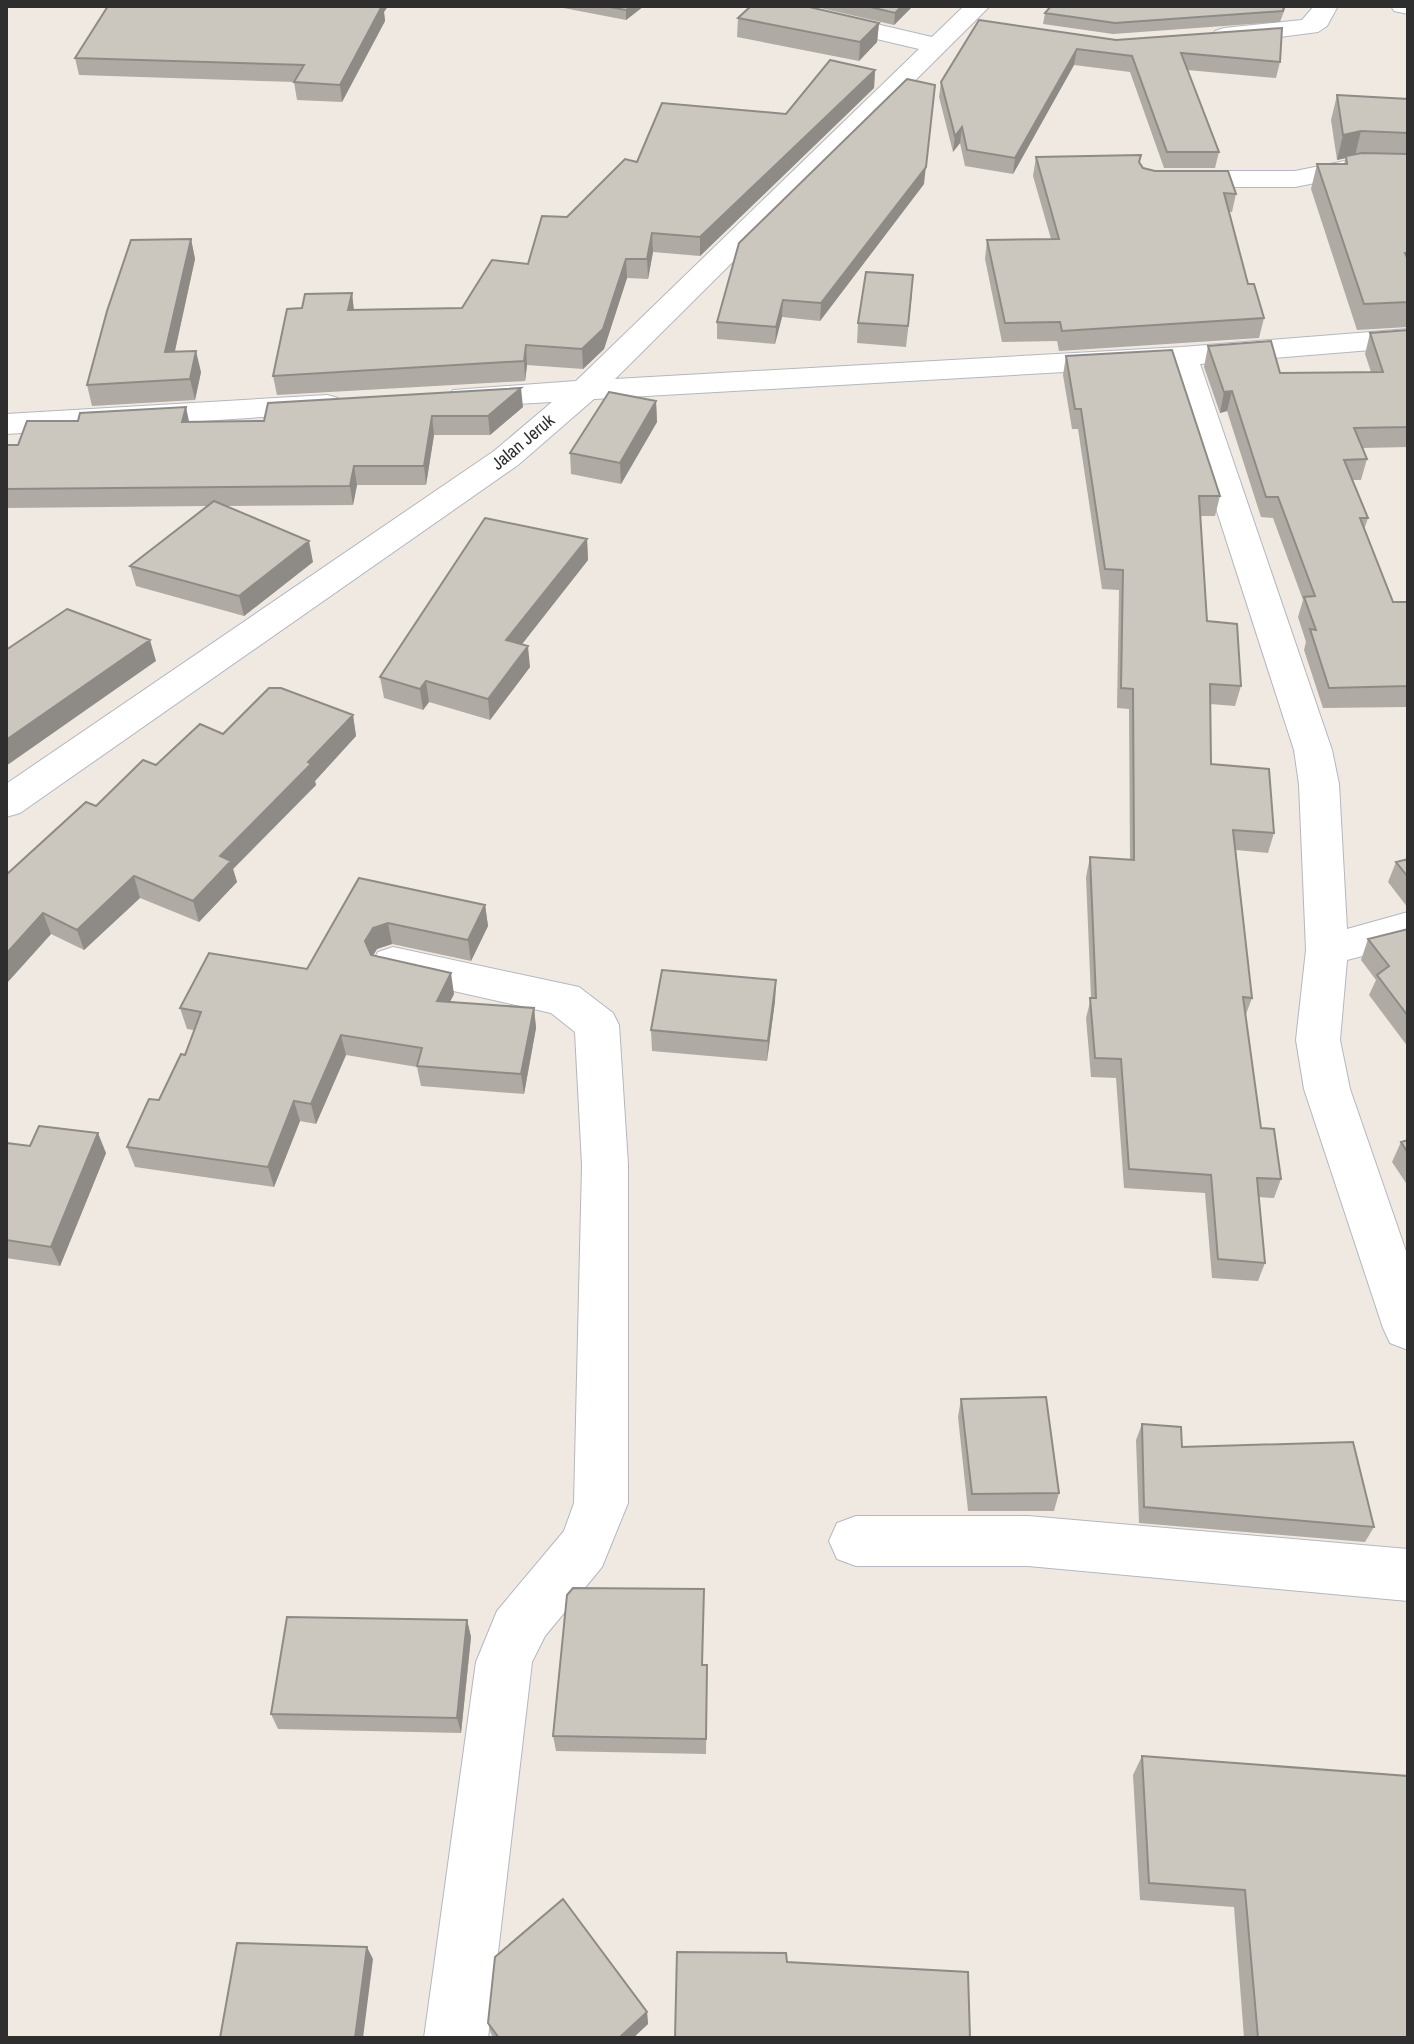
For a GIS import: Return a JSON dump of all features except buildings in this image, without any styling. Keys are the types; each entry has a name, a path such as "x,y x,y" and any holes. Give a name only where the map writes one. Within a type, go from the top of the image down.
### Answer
{"street":[{"path":"767,6 938,46"},
{"path":"1205,38 1296,31 1318,21 1326,6"},
{"name":"Jalan Jeruk","path":"6,803 469,485 584,391 938,46 977,19"},
{"path":"1152,179 1295,179 1355,167 1408,168"},
{"path":"441,398 1182,356 1408,338"},
{"path":"1182,356 1313,750 1319,784 1327,950 1318,1040 1327,1089 1393,1235 1408,1328"},
{"path":"6,424 362,403"},
{"path":"1327,950 1408,928"},
{"path":"393,963 564,999 597,1025 598,1040 605,1165 601,1503 581,1554 518,1624 504,1662 456,2038"},
{"path":"856,1541 1028,1541 1408,1575"}]}
